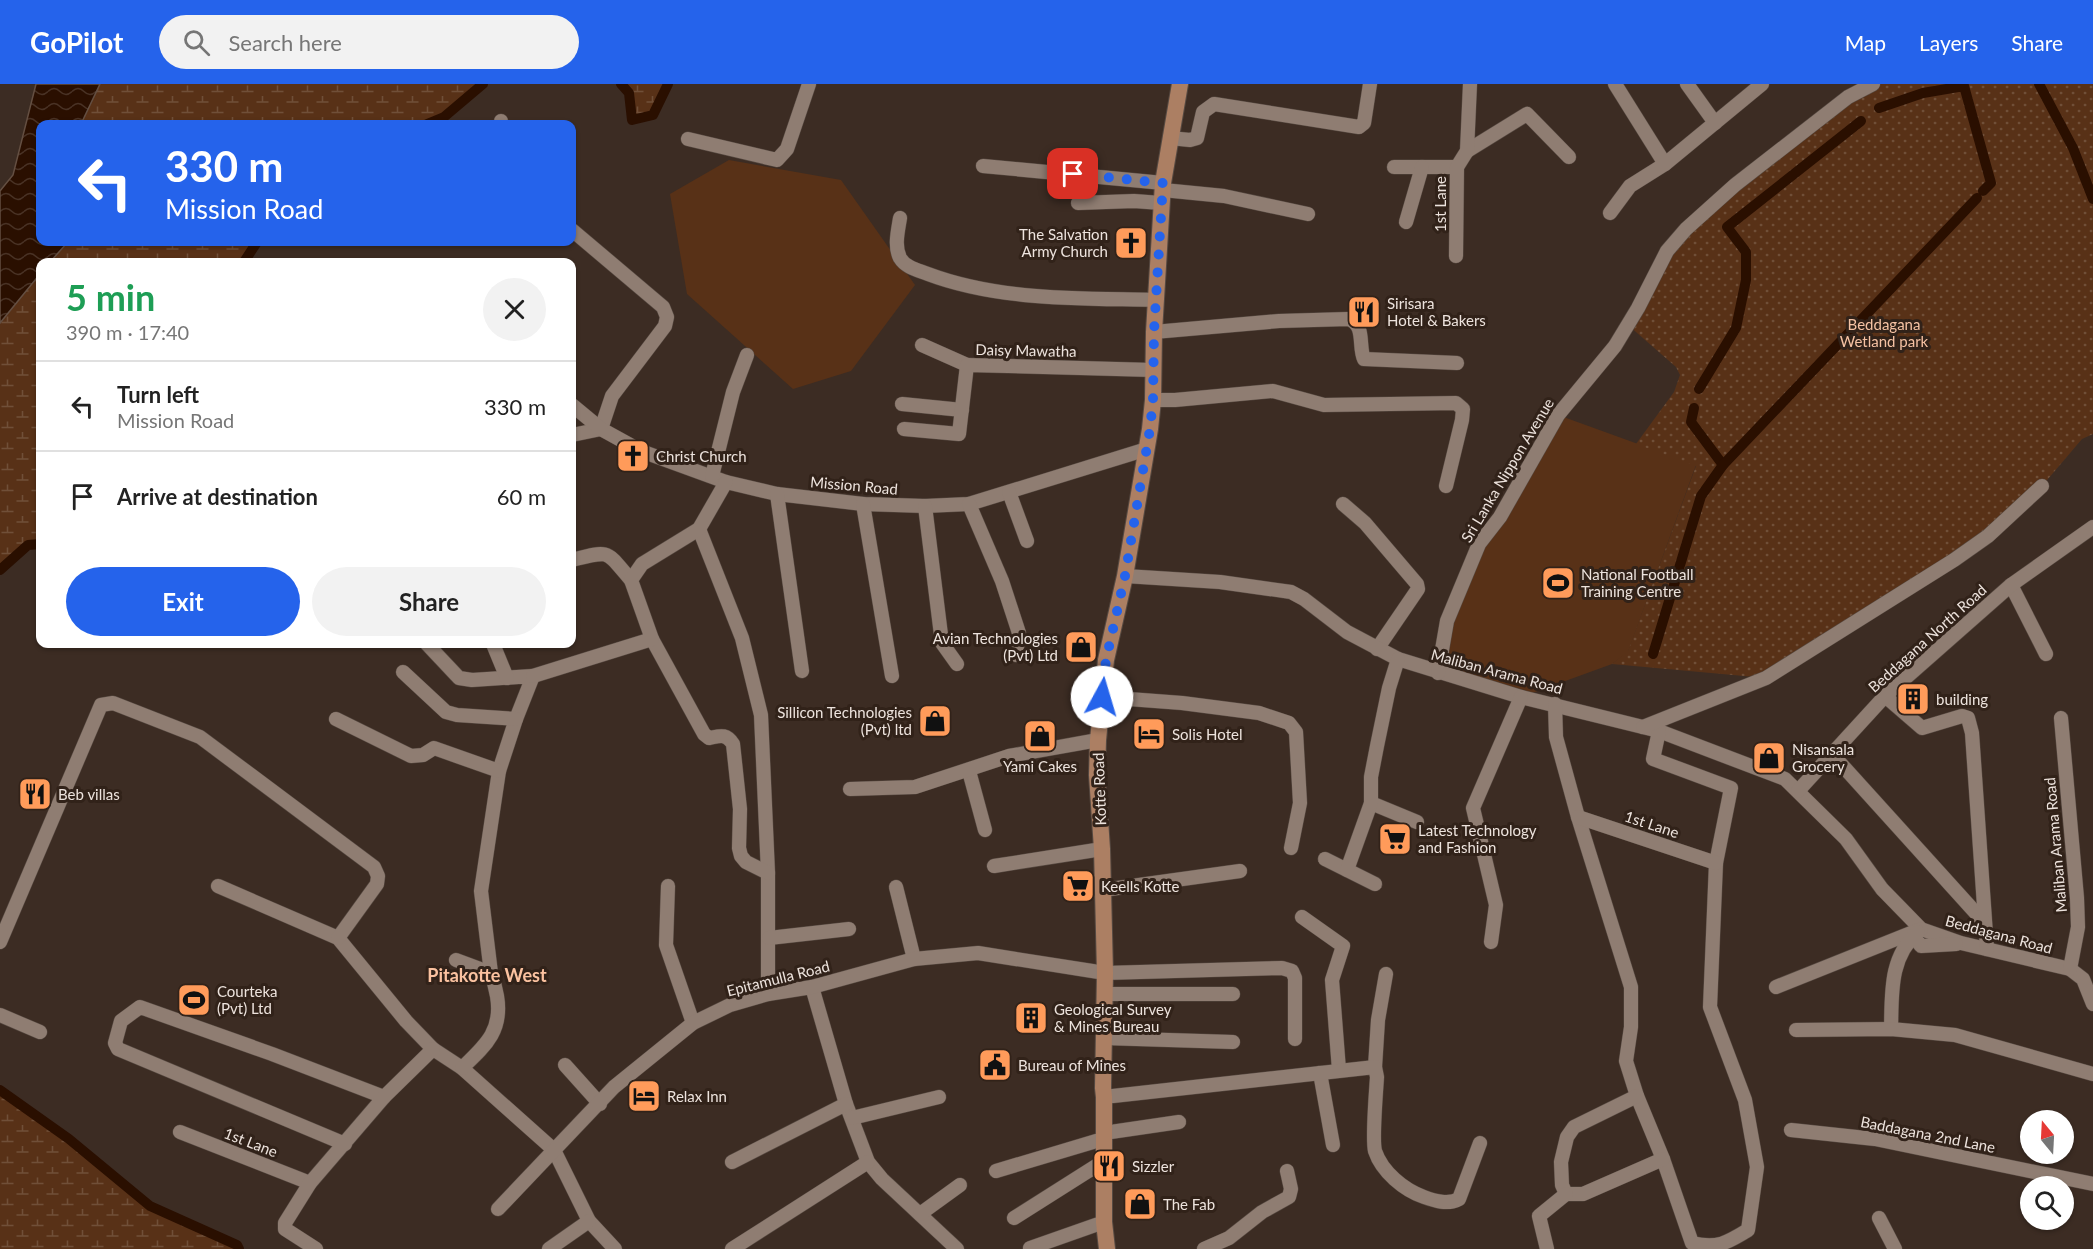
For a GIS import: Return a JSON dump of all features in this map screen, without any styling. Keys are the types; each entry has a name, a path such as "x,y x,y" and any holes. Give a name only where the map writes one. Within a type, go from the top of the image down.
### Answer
{"main road":[{"name":"Kotte Road","path":"1107,1249 1104,1222 1103,1136 1105,973 1102,849 1097,775 1098,740 1106,660 1125,576 1147,449 1153,400 1154,332 1162,192 1180,84"}],"street":[{"path":"688,139 777,160 787,149 809,84"},
{"path":"1170,138 1190,140 1197,138 1203,112 1214,104 1359,127 1364,123 1370,84"},
{"name":"1st Lane","path":"1456,256 1457,167 1467,151 1470,84"},
{"path":"1615,84 1665,164"},
{"path":"1687,84 1716,123"},
{"path":"1610,213 1630,186 1665,164 1762,84"},
{"name":"Sri Lanka Nippon Avenue","path":"1438,673 1447,621 1479,544 1500,517 1558,415 1615,346 1638,308 1666,251 1686,229 1735,185 1848,97 1873,84"},
{"path":"1467,151 1527,114 1569,157"},
{"path":"983,165 1162,192 1224,196 1308,214"},
{"path":"1394,167 1457,167"},
{"path":"1406,222 1422,167"},
{"path":"1078,203 1134,201 1162,192"},
{"path":"900,218 896,246 901,259 908,266 940,279 994,291 1050,297 1156,300"},
{"path":"576,233 663,307 667,317 665,326 612,396 601,429 576,434"},
{"path":"1154,332 1279,321 1348,319 1355,321 1359,326 1365,359 1458,363"},
{"path":"922,345 968,365"},
{"path":"712,476 733,392 747,355"},
{"name":"Daisy Mawatha","path":"904,429 959,434 968,365 1153,370"},
{"path":"1153,400 1273,391 1324,405 1456,403 1463,409 1462,420 1446,486"},
{"path":"902,404 962,411"},
{"name":"Mission Road","path":"576,408 601,429 641,451 726,482 777,494 863,504 925,506 969,504 1147,449"},
{"path":"631,580 642,564 699,529 726,482"},
{"path":"1642,727 1766,678 1980,542 2042,486"},
{"path":"1009,492 1027,541"},
{"path":"777,494 802,671"},
{"path":"863,504 892,676"},
{"path":"969,504 1002,581 1019,633 1016,655"},
{"path":"1343,504 1365,523 1417,584 1418,589 1377,649"},
{"path":"925,506 942,643 957,664"},
{"name":"Beddagana North Road","path":"1798,791 1885,696 2012,585 2093,527"},
{"path":"699,529 742,638 761,715 768,873 768,994"},
{"path":"576,559 600,553 608,554 631,580 652,639 704,734 709,738 725,735 733,744 740,809 739,848 741,856 747,862 768,873"},
{"name":"Maliban Arama Road","path":"1125,576 1220,582 1290,592 1304,599 1347,632 1398,659 1521,697 1659,731 1785,779 1846,839"},
{"path":"2012,585 2046,654"},
{"path":"431,648 459,678 472,680 533,676 652,639"},
{"path":"495,648 507,678"},
{"path":"1347,870 1371,803 1371,777 1389,688 1398,659"},
{"path":"404,672 446,712 457,715 516,718"},
{"path":"462,1068 486,1045 496,1028 499,1009 491,973 481,891 499,771 516,718 533,676"},
{"path":"1885,696 1922,728 1962,716 1968,718 1972,734 1987,949"},
{"path":"1102,697 1182,702 1259,713 1289,723 1296,732 1300,803 1291,848"},
{"path":"1491,942 1496,905 1473,808 1521,697"},
{"path":"0,942 101,705 113,703 200,737 374,867 378,876 377,884 338,938"},
{"path":"1555,704 1556,737 1578,817 1631,987 1631,1027 1626,1061 1637,1096 1663,1160 1685,1246 1718,1248 1748,1230 1757,1167 1745,1100 1710,1007 1716,863 1731,788 1653,759 1659,731"},
{"name":"Maliban Arama Road","path":"2061,718 2077,898 2078,927 2070,969"},
{"path":"336,719 411,756 423,755 434,748 499,771"},
{"path":"850,789 915,787 1009,756 1098,740"},
{"path":"1832,754 1984,922"},
{"path":"969,771 985,830"},
{"path":"1371,803 1417,822"},
{"name":"1st Lane","path":"1578,817 1716,863"},
{"name":"Beddagana Road","path":"1846,839 1917,932 2070,969"},
{"path":"994,866 1102,849"},
{"path":"1325,860 1375,884"},
{"path":"1103,890 1240,871"},
{"path":"218,886 338,938 406,1021 433,1049 462,1068 554,1150 590,1221 615,1249"},
{"path":"668,886 666,945 693,1023"},
{"path":"896,887 914,959"},
{"path":"1302,917 1343,946 1332,980 1339,1071"},
{"path":"769,938 849,928"},
{"path":"1776,987 1917,932"},
{"path":"1891,1029 1893,980 1899,956 1917,932"},
{"name":"Epitamulla Road","path":"498,1209 615,1088 693,1023 730,1005 768,994 812,987 914,959 978,953 1105,973 1282,968 1292,970 1295,978 1295,1039"},
{"path":"456,960 491,973"},
{"path":"2070,969 2083,979 2093,1004"},
{"path":"1386,974 1378,1020 1375,1067 1377,1077 1375,1150 1383,1167 1408,1192 1443,1202 1453,1202 1459,1198 1480,1143"},
{"path":"812,987 846,1104 868,1162 957,1249"},
{"path":"1104,994 1233,993"},
{"path":"345,1144 118,1049 115,1043 121,1021 140,1007 384,1097"},
{"path":"0,1015 40,1032"},
{"path":"1796,1030 1891,1029 1955,1035 2093,1074"},
{"path":"1104,1038 1233,1042"},
{"path":"316,1249 285,1229 284,1226 310,1183 384,1097 433,1049"},
{"path":"565,1065 600,1104"},
{"path":"1104,1097 1375,1067"},
{"path":"1320,1073 1333,1145"},
{"path":"1566,1194 1562,1185 1562,1162 1567,1137 1574,1127 1637,1096"},
{"path":"852,1118 939,1097"},
{"path":"732,1162 846,1104"},
{"path":"996,1171 1103,1136 1179,1122"},
{"name":"Baddagana 2nd Lane","path":"1791,1130 1875,1139 2093,1184"},
{"name":"1st Lane","path":"180,1132 310,1183"},
{"path":"1546,1249 1539,1216 1566,1194 1583,1194 1663,1160"},
{"path":"1014,1218 1104,1161"},
{"path":"732,1249 868,1162"},
{"path":"1204,1249 1229,1238 1262,1212 1289,1197 1291,1189 1287,1171"},
{"path":"920,1214 960,1185"},
{"path":"1880,1218 1895,1249"},
{"path":"549,1249 590,1221"},
{"path":"1030,1248 1104,1222"}],"green space":[{"path":"100,84 483,84 444,117 437,120 83,120"},
{"path":"621,84 668,84 653,115 632,120 629,94"},
{"name":"Beddagana Wetland park","path":"1873,84 2093,84 2093,434 2082,439 2042,486 1988,536 1766,678 1612,664 1628,651 1696,466 1636,444 1674,392 1680,375 1676,367 1628,325 1686,229"},
{"path":"729,160 841,180 915,285 851,371 793,389 687,294 670,194"},
{"path":"64,246 254,246 247,258 53,258"},
{"path":"36,279 36,545 28,546 0,570 0,323"},
{"name":"National Football Training Centre","path":"1558,415 1696,465 1628,652 1612,664 1521,697 1438,673 1447,621 1479,544"},
{"path":"0,1090 69,1139 150,1206 237,1245 239,1249 0,1249"}],"water":[{"path":"36,84 100,84 83,120 36,120 36,246 64,246 54,258 36,258 36,279 0,323 0,191 13,175"}],"waterway":[{"path":"437,120 444,117 483,84"},
{"path":"621,84 629,93 632,120 653,115 668,84"},
{"path":"2039,84 2073,148 2093,199"},
{"path":"1879,108 1923,93 1964,86 1991,183 1983,191"},
{"path":"1699,389 1736,328 1746,280 1746,252 1727,227 1861,121"},
{"path":"1653,654 1701,496 1723,465 1977,198"},
{"path":"247,258 254,246"},
{"path":"1694,408 1691,422 1723,465"},
{"path":"0,570 28,545 36,544"},
{"path":"0,1090 69,1139 150,1206 237,1245 239,1249"}],"place":[{"name":"The Salvation Army Church","path":"1131,243"},
{"name":"Sirisara Hotel & Bakers","path":"1364,312"},
{"name":"Christ Church","path":"633,456"},
{"name":"National Football Training Centre","path":"1558,583"},
{"name":"Avian Technologies (Pvt) Ltd","path":"1081,647"},
{"name":"building","path":"1913,699"},
{"name":"Sillicon Technologies (Pvt) ltd","path":"935,721"},
{"name":"Solis Hotel","path":"1149,734"},
{"name":"Yami Cakes","path":"1040,736"},
{"name":"Nisansala Grocery","path":"1769,758"},
{"name":"Beb villas","path":"35,794"},
{"name":"Latest Technology and Fashion","path":"1395,839"},
{"name":"Keells Kotte","path":"1078,886"},
{"name":"Courteka (Pvt) Ltd","path":"194,1000"},
{"name":"Geological Survey & Mines Bureau","path":"1031,1018"},
{"name":"Bureau of Mines","path":"995,1065"},
{"name":"Relax Inn","path":"644,1096"},
{"name":"Sizzler","path":"1109,1166"},
{"name":"The Fab","path":"1140,1204"}],"district":[{"name":"Pitakotte West","path":"487,975"}],"route":[{"path":"1073,174 1163,183 1150,429 1125,576 1106,660 1102,697"}]}
